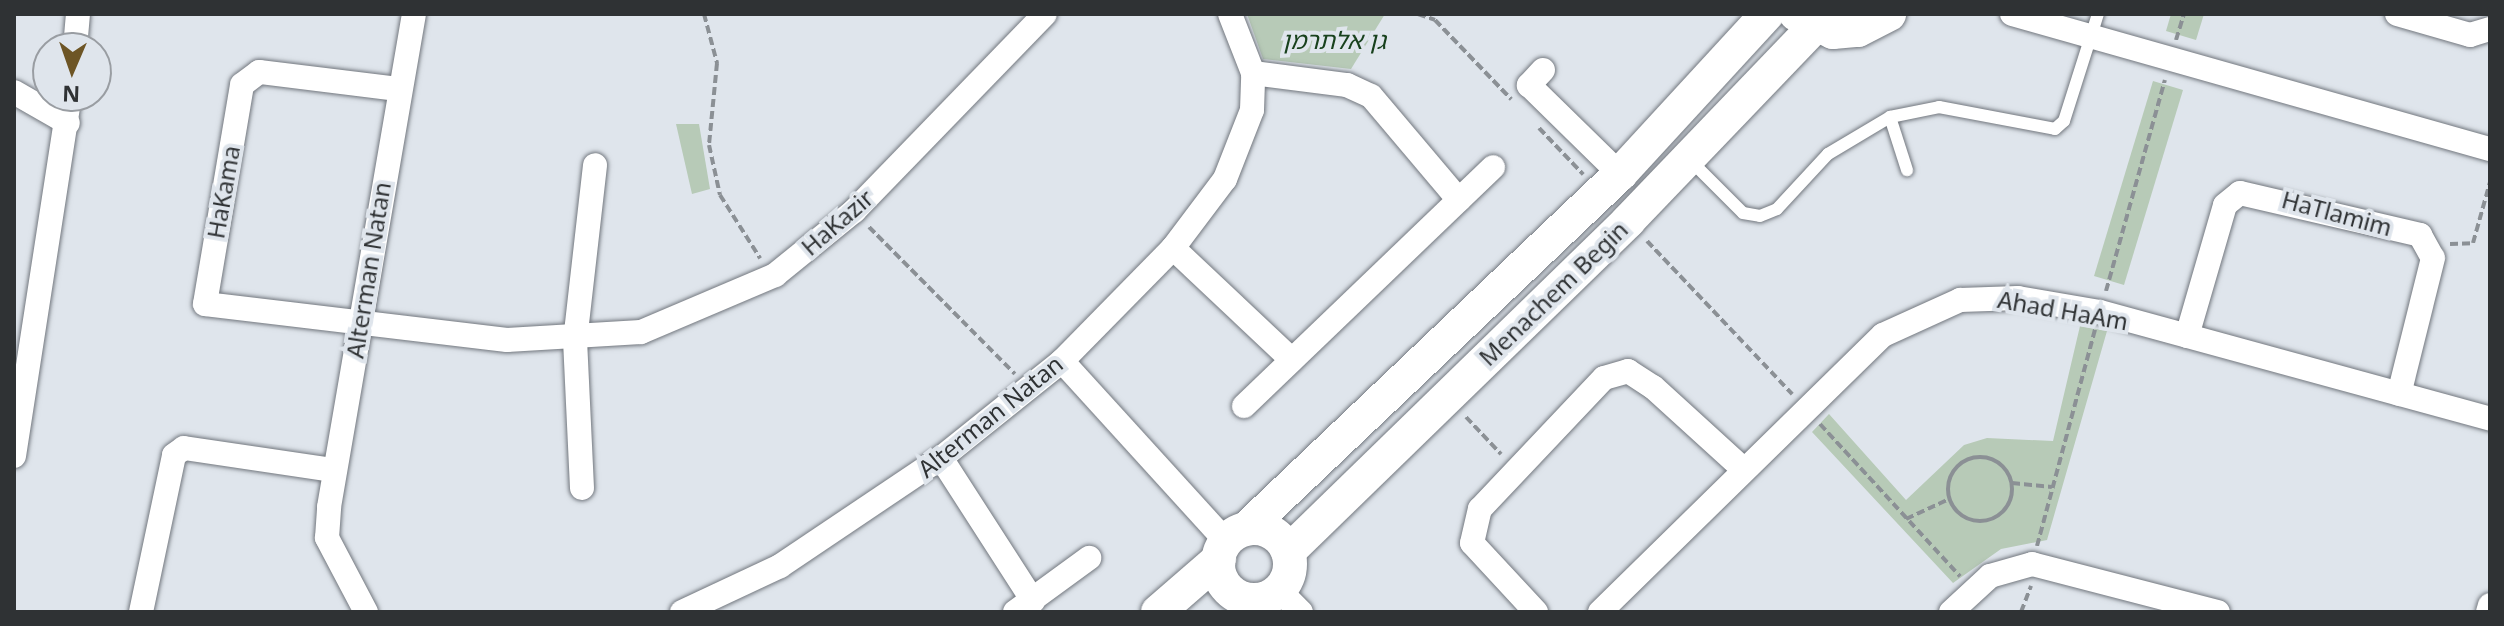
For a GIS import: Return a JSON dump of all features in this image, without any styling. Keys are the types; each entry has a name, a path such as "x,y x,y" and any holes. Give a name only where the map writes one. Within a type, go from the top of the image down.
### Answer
{"main road":[{"name":"Menachem Begin","path":"1158,612 1611,184 1767,14"},
{"path":"1805,21 1858,30 1889,14"},
{"name":"Menachem Begin","path":"1288,552 1628,221 1688,158 1805,21"},
{"path":"1269,531 1288,552 1290,601 1257,600 1229,604 1220,575 1231,543 1269,531"}],"street":[{"name":"Alterman Natan","path":"366,612 327,538 333,470 398,89 414,14"},
{"name":"HaKazir","path":"360,326 575,341 641,332 775,275 854,211 1045,14"},
{"name":"Alterman Natan","path":"682,612 717,605 941,458 1062,361 1173,248 1242,148 1253,73 1230,14"},
{"path":"2012,14 2095,25 2490,149"},
{"path":"2397,14 2470,35 2490,29"},
{"path":"1543,70 1529,85 1611,184"},
{"name":"HaKama","path":"360,326 205,304 242,85 259,72 398,89"},
{"path":"1253,73 1347,85 1371,96 1459,200"},
{"path":"14,92 68,123"},
{"path":"14,456 69,112"},
{"path":"582,488 575,341 595,165"},
{"path":"1244,406 1493,167"},
{"name":"HaTlamim","path":"2187,336 2225,205 2240,193 2420,235 2432,246"},
{"path":"2399,394 2432,246"},
{"path":"1173,248 1292,360"},
{"name":"Ahad HaAm","path":"1600,612 1804,406 1883,335 1960,300 2018,298 2187,336 2490,419"},
{"path":"1062,361 1231,543"},
{"path":"1536,612 1472,543 1480,509 1604,378 1628,371 1743,469"},
{"path":"141,612 174,455 184,448 333,470"},
{"path":"941,458 1024,606 1089,558"},
{"path":"1951,612 1973,590 2008,566 2032,564 2218,612"},
{"path":"2488,612 2490,605"}],"lane":[{"path":"1688,158 1743,213 1760,216 1777,209 1828,154 1890,117 1939,107 2055,129 2064,121 2095,25"},
{"path":"1890,117 1907,170"}],"path":[{"path":"704,14 717,63 709,145 720,195 775,275"},
{"path":"1418,14 1435,20 1518,107"},
{"path":"1528,117 1611,184"},
{"path":"2432,246 2473,243 2490,182"},
{"path":"854,211 1029,388"},
{"path":"1628,221 1973,590"},
{"path":"1446,396 1517,470"},
{"path":"2012,483 2002,513 1982,521 1962,516 1949,499 1950,476 1967,459 1990,458 2012,483 2052,487"},
{"path":"1906,519 1949,499"}],"green space":[{"name":"גן אלתרמן","path":"1247,14 1385,14 1351,69 1263,59"},
{"path":"2171,14 2204,14 2196,40 2166,31"},
{"path":"2153,81 2183,90 2124,285 2094,276"},
{"path":"676,124 699,124 710,189 692,194"},
{"path":"2080,326 2107,331 2047,540 2001,549 1953,583 1812,432 1829,414 1906,500 1964,445 1987,438 2053,441"}]}
